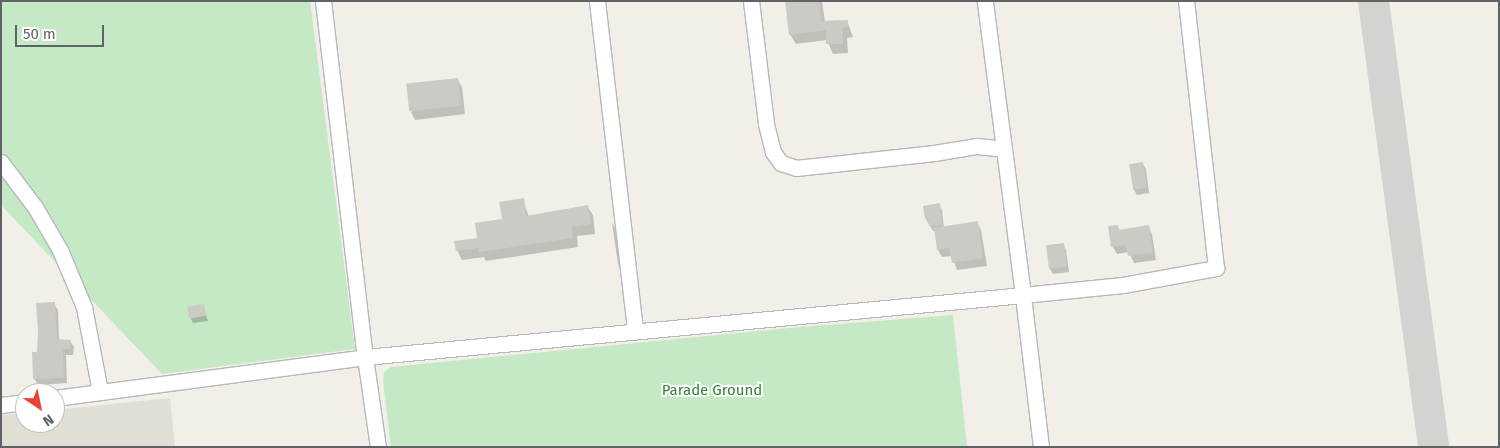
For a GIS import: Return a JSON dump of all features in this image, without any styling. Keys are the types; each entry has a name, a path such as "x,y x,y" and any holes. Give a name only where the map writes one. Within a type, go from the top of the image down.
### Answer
{"lane":[{"path":"323,1 365,357 378,447"},
{"path":"597,1 635,330"},
{"path":"751,1 766,124 773,152 781,163 796,168 934,153 977,146 1004,149"},
{"path":"985,1 1041,447"},
{"path":"65,397 365,357 1123,285 1216,268 1186,1"},
{"path":"1,162 35,207 60,250 84,307 100,392"},
{"path":"1,405 15,403"}],"shaded area":[{"path":"170,398 175,447 1,447 1,415 15,414 15,433 65,433 65,409"}],"green space":[{"path":"1,1 310,1 355,349 162,374 1,205"},
{"name":"Parade Ground","path":"953,315 967,447 391,447 383,380 384,372 391,367 789,328"}],"building":[{"path":"785,1 819,1 821,21 848,20 848,27 843,28 843,44 826,44 826,30 789,35"},
{"path":"458,78 461,106 409,111 406,83"},
{"path":"1143,162 1147,188 1133,190 1129,164"},
{"path":"524,198 526,216 588,205 591,224 572,227 573,238 479,252 479,248 456,251 454,241 477,238 475,223 502,219 499,202"},
{"path":"940,203 942,225 929,226 928,218 925,219 923,206"},
{"path":"978,221 983,258 952,263 949,248 937,250 934,228"},
{"path":"1118,225 1119,230 1149,225 1153,253 1128,256 1126,245 1111,247 1108,226"},
{"path":"1064,243 1067,267 1049,269 1046,245"},
{"path":"55,302 57,339 71,340 70,349 63,349 64,378 33,379 32,352 37,352 38,332 36,303"},
{"path":"204,304 206,316 189,319 187,307"}],"taxiway":[{"path":"1373,1 1433,447"}]}
